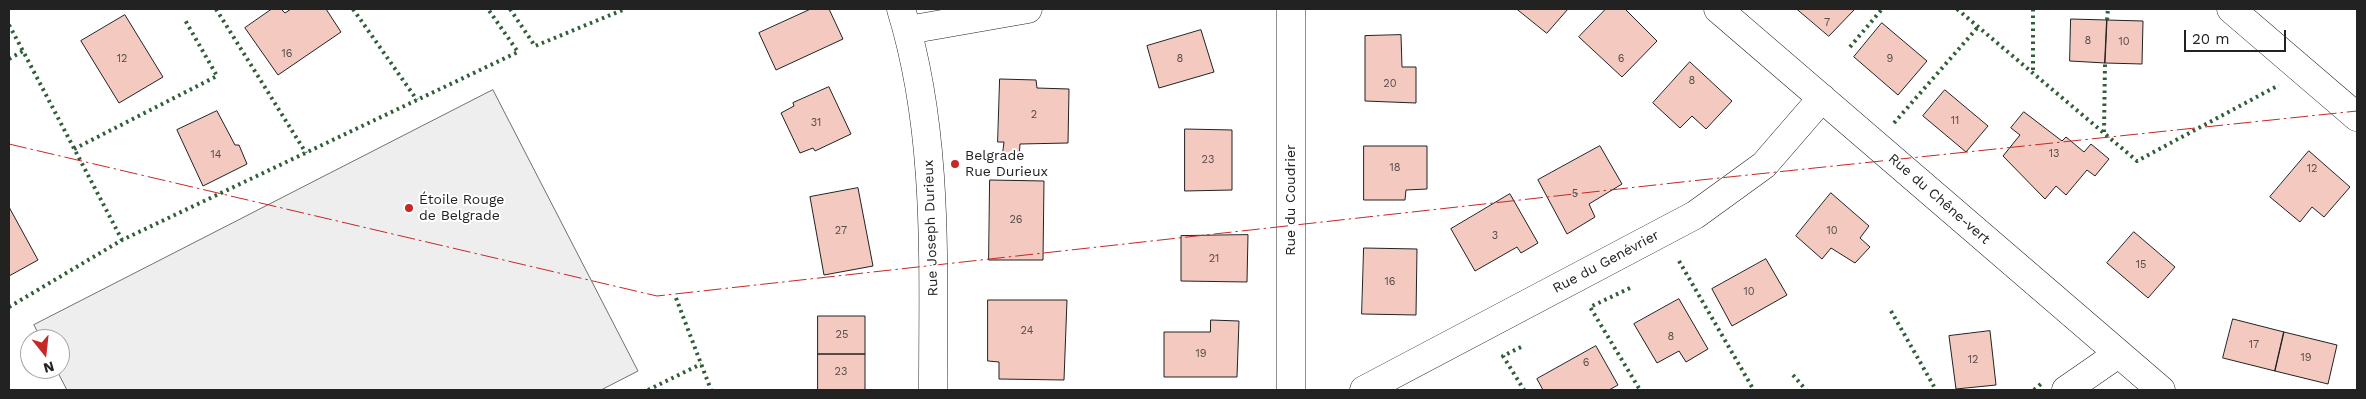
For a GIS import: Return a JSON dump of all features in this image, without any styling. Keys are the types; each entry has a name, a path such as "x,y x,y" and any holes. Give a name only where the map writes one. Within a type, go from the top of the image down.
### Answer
{"street":[{"path":"905,20 1028,9"},
{"name":"Rue du Coudrier","path":"1291,9 1291,390"},
{"name":"Rue du Chêne-vert","path":"1718,9 2161,390"},
{"path":"2231,9 2357,117"},
{"name":"Rue Joseph Durieux","path":"905,20 919,74 932,197 933,390"},
{"name":"Rue du Genévrier","path":"1364,390 1695,215 1764,166 1822,98"},
{"path":"2066,390 2118,354"}],"shaded area":[{"name":"Étoile Rouge de Belgrade","path":"493,90 638,371 601,390 67,390 61,379 70,379 70,329 36,329 34,325"}],"building":[{"path":"272,9 281,9 285,13 291,9 326,9 341,32 278,75 245,28"},
{"path":"811,9 829,9 843,39 776,70 759,33"},
{"path":"1517,9 1568,9 1547,33"},
{"path":"1606,9 1625,9 1657,41 1622,77 1579,37"},
{"path":"1797,9 1855,9 1829,36"},
{"path":"125,15 163,77 119,103 81,41"},
{"path":"2071,19 2107,20 2105,63 2070,61"},
{"path":"2107,20 2143,21 2142,64 2105,63"},
{"path":"1882,23 1927,61 1898,95 1854,57"},
{"path":"1201,30 1214,72 1159,88 1147,46"},
{"path":"1401,35 1402,67 1416,67 1416,103 1365,101 1365,36"},
{"path":"1690,62 1732,101 1706,129 1692,116 1680,128 1653,103"},
{"path":"1000,79 1036,80 1037,88 1069,89 1068,143 1020,144 1019,159 1002,158 1004,142 998,142"},
{"path":"829,87 851,134 815,151 813,148 800,153 781,113 794,106 793,103"},
{"path":"1945,90 1988,126 1966,152 1923,116"},
{"path":"217,111 235,145 239,145 247,164 203,186 177,130"},
{"path":"2024,112 2062,141 2066,137 2084,152 2091,144 2109,159 2095,176 2087,170 2066,195 2056,186 2045,199 2003,156 2020,135 2011,128"},
{"path":"1185,129 1232,130 1232,190 1185,191"},
{"path":"1364,146 1427,146 1427,189 1406,190 1405,200 1364,200"},
{"path":"1600,146 1622,184 1589,204 1595,217 1567,234 1538,180"},
{"path":"2309,151 2350,187 2324,217 2312,207 2300,222 2270,197"},
{"path":"990,180 1044,181 1043,260 989,260"},
{"path":"858,188 873,266 824,275 810,197"},
{"path":"1831,193 1869,226 1860,238 1870,247 1855,263 1831,248 1822,259 1796,236"},
{"path":"1510,194 1538,243 1521,253 1517,247 1475,271 1451,229"},
{"path":"9,207 38,260 9,276"},
{"path":"2134,232 2175,267 2148,298 2107,263"},
{"path":"1248,235 1247,282 1181,281 1181,236"},
{"path":"1364,248 1417,249 1416,315 1362,314"},
{"path":"1766,259 1787,295 1732,326 1712,289"},
{"path":"1679,299 1708,349 1686,362 1679,351 1657,363 1634,324"},
{"path":"988,300 1067,300 1064,380 999,379 999,362 988,361"},
{"path":"818,316 865,316 865,354 818,354"},
{"path":"2233,319 2284,332 2275,371 2223,358"},
{"path":"1211,320 1239,321 1237,377 1164,377 1164,332 1210,332"},
{"path":"1990,331 1996,385 1956,389 1949,336"},
{"path":"2284,332 2337,345 2328,384 2275,371"},
{"path":"1596,346 1618,385 1609,390 1543,390 1537,379"},
{"path":"818,354 865,354 865,390 818,390"}],"hedge":[{"path":"216,9 306,153"},
{"path":"353,9 417,100"},
{"path":"9,307 122,240 518,52 488,9"},
{"path":"510,9 535,46 625,9"},
{"path":"1850,47 1882,9"},
{"path":"1957,9 2137,161 2279,85"},
{"path":"2033,9 2033,73"},
{"path":"2107,20 2108,9"},
{"path":"74,149 217,76 185,20"},
{"path":"9,25 23,51"},
{"path":"1894,123 1978,27"},
{"path":"9,59 23,51 122,240"},
{"path":"2104,132 2105,63"},
{"path":"1679,261 1752,387"},
{"path":"1630,288 1590,307 1640,390"},
{"path":"676,298 711,390"},
{"path":"1891,311 1936,390"},
{"path":"1521,347 1503,356 1524,390"},
{"path":"648,390 701,364"},
{"path":"1793,375 1806,390"},
{"path":"2034,390 2042,383"}],"power":[{"path":"9,144 657,296 1691,181 2357,111"}],"place":[{"name":"Belgrade Rue Durieux","path":"955,164"},
{"name":"Étoile Rouge de Belgrade","path":"409,208"}]}
